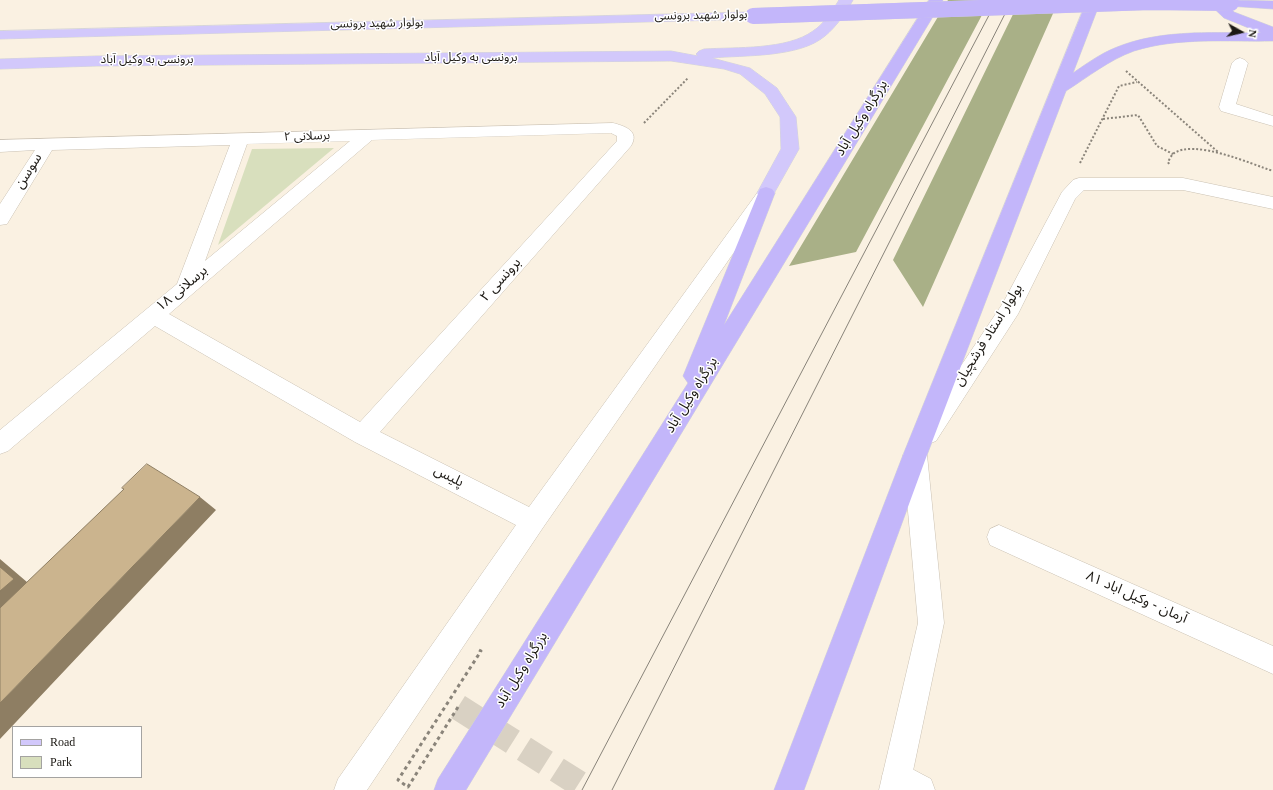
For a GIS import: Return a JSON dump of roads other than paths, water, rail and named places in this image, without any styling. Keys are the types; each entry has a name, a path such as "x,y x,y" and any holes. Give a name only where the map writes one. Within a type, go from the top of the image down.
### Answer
{"highway":[{"name":"بزرگراه وکیل آباد","path":"449,790 673,429 936,0"},
{"path":"789,790 915,455 1094,0"},
{"path":"1212,0 1229,15 1273,32"},
{"path":"754,16 1150,2 1273,5"},
{"path":"1059,89 1111,56 1146,44 1180,38 1273,37"},
{"path":"673,429 766,193"}],"main road":[{"path":"671,56 767,49 798,44 819,35 846,0"},
{"name":"بولوار شهید برونسی","path":"0,35 754,16"},
{"name":"برونسی به وکیل آباد","path":"48,63 671,56 727,65 745,71 771,92 788,117 790,149 766,193"},
{"path":"0,59 48,63"},
{"path":"0,64 48,63"}],"street":[{"path":"1240,63 1227,107 1273,121"},
{"name":"برسلانی ۲","path":"0,146 367,136 619,135"},
{"name":"برونسی ۲","path":"363,435 619,135"},
{"name":"برسلانی ۱۸","path":"0,444 367,136"},
{"path":"186,288 240,140"},
{"name":"سوسن","path":"0,218 47,145"},
{"name":"بولوار استاد فرشچیان","path":"915,455 1011,308 1068,196 1079,184 1183,184 1273,203"},
{"path":"348,790 533,521 766,193"},
{"name":"پلیس","path":"154,315 363,435 533,521"},
{"path":"904,785 931,623 915,455"},
{"name":"آرمان - وکیل اباد ۸۱","path":"999,537 1273,660"}],"tunnel":[{"path":"458,707 589,790"}],"tram line":[{"path":"582,790 997,0"},
{"path":"612,790 1012,0"}]}
